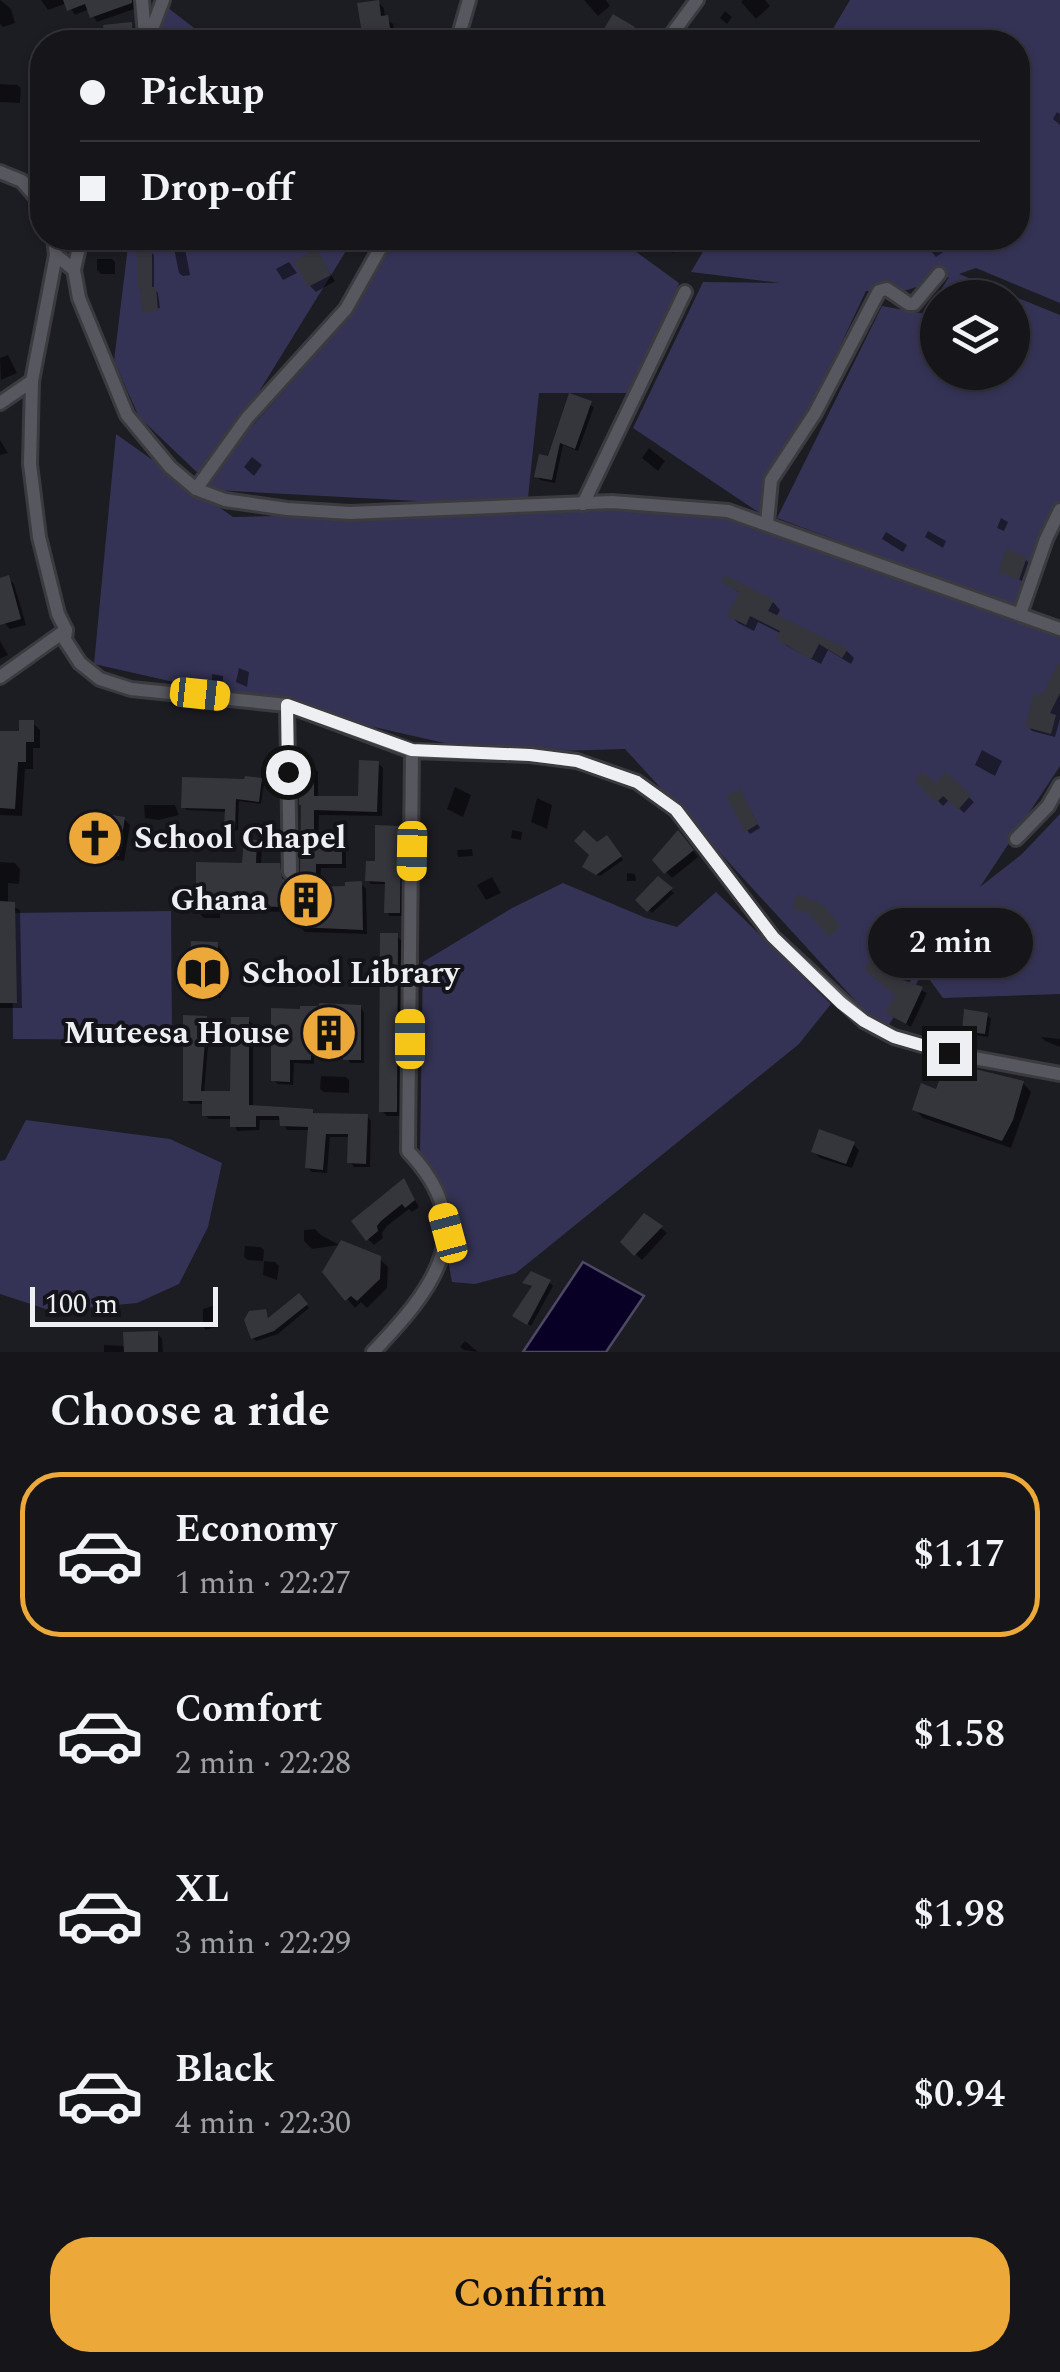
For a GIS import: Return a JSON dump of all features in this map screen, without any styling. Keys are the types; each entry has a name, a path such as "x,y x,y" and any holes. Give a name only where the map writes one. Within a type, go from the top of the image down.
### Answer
{"street":[{"path":"142,0 145,30"},
{"path":"151,30 163,0"},
{"path":"460,30 468,0"},
{"path":"675,30 698,0"},
{"path":"0,172 22,181 30,190"},
{"path":"55,250 32,381 30,464 39,537 58,614 66,630 65,640 80,663 100,679 132,689 287,705 412,750 577,761 637,782 676,810 773,937 864,1021 894,1037 958,1055 1060,1074"},
{"path":"79,250 74,270 79,298 127,415 160,457 196,489 241,502 350,513 628,502 728,510 1060,629"},
{"path":"196,489 247,418 346,309 379,250"},
{"path":"56,255 74,270"},
{"path":"767,523 771,480 815,413 879,291 887,289 914,304 939,274"},
{"path":"582,504 685,292"},
{"path":"0,404 32,381"},
{"path":"1020,614 1060,510"},
{"path":"0,677 66,630"},
{"path":"287,705 290,872"},
{"path":"372,1352 435,1276 448,1233 434,1180 408,1151 412,750"},
{"path":"1016,839 1048,806 1060,785"}],"shaded area":[{"path":"158,0 197,30 154,30"},
{"path":"850,0 1060,0 1060,303 1030,290 1030,280 1005,280 976,268 959,274 974,280 920,280 920,286 894,294 866,291 761,514 633,428 703,282 780,283 691,272 704,250 1030,250 1030,30 832,30"},
{"path":"128,250 347,250 205,479 338,330 378,250 634,250 679,283 636,393 539,393 527,507 196,489 204,479 139,417 114,361"},
{"path":"1030,303 1060,315 1060,526 1016,607 777,518 882,306 920,313 920,390 1030,390"},
{"path":"116,434 233,517 697,506 1060,630 1060,766 980,887 1022,854 1060,814 1060,994 943,998 924,972 884,1032 625,749 489,753 94,664"},
{"path":"563,883 677,927 716,892 831,1004 799,1044 516,1273 475,1284 452,1282 437,1200 420,1152 423,962 512,908"},
{"path":"171,911 172,1040 13,1039 12,913"},
{"path":"26,1120 170,1139 222,1163 208,1227 179,1284 137,1303 52,1311 0,1294 0,1161 5,1160"},
{"path":"583,1262 644,1296 606,1352 523,1352"}],"building":[{"path":"63,0 132,3 90,18 85,4 67,11"},
{"path":"379,0 381,16 388,15 390,28 362,30 357,3"},
{"path":"613,14 635,27 633,30 603,30"},
{"path":"132,22 133,30 104,30 103,25"},
{"path":"137,250 152,250 152,287 156,287 158,311 142,313"},
{"path":"318,250 331,275 308,287 294,261"},
{"path":"569,393 592,401 575,449 560,443 552,480 534,477 539,454 548,456"},
{"path":"1006,549 1027,557 1019,580 998,572"},
{"path":"9,575 21,619 0,625 0,578"},
{"path":"725,575 774,600 768,611 848,649 842,658 819,644 812,658 808,658 776,639 780,631 750,616 746,625 727,616 739,592 721,582"},
{"path":"1060,660 1060,693 1050,713 1056,715 1051,734 1025,727 1034,693 1042,695"},
{"path":"19,720 34,720 34,742 26,742 26,762 18,762 15,809 0,808 0,731 19,731"},
{"path":"359,760 379,761 377,812 314,810 314,845 342,845 342,864 316,864 316,887 362,881 363,930 297,927 297,907 215,906 215,913 196,914 196,862 242,863 244,839 257,840 256,863 280,863 282,878 296,880 300,872 298,764 314,765 314,796 358,796"},
{"path":"922,772 936,783 946,772 971,795 958,810 943,796 936,803 915,781"},
{"path":"182,777 262,778 259,802 236,799 235,828 224,828 225,809 181,808"},
{"path":"740,789 758,824 745,832 726,796"},
{"path":"93,812 125,817 119,856 87,852"},
{"path":"375,825 401,826 400,913 384,913 385,882 365,881 366,861 375,861"},
{"path":"584,830 597,842 607,835 622,856 596,875 582,867 589,855 574,841"},
{"path":"678,830 694,850 664,874 652,860"},
{"path":"658,876 673,888 647,912 635,900"},
{"path":"797,894 822,904 841,926 829,937 809,914 792,908"},
{"path":"0,901 15,902 17,1003 0,1003"},
{"path":"380,933 398,933 397,1112 379,1112"},
{"path":"191,941 218,942 216,993 188,991"},
{"path":"876,951 909,973 903,980 923,987 906,1024 885,1013 895,995 864,970"},
{"path":"319,1003 361,1005 361,1060 343,1060 343,1049 311,1049 311,1060 290,1060 290,1082 271,1081 271,1008 300,1009"},
{"path":"964,1009 988,1013 985,1034 962,1031"},
{"path":"183,1015 207,1016 201,1091 230,1091 231,1017 249,1017 249,1105 313,1109 313,1113 368,1114 366,1164 347,1163 348,1134 326,1134 323,1170 305,1168 308,1127 280,1126 279,1116 256,1116 256,1127 230,1127 230,1116 202,1116 202,1101 183,1101"},
{"path":"946,1062 1024,1081 1013,1120 1002,1141 912,1110 921,1083 936,1089"},
{"path":"819,1129 855,1142 846,1164 811,1152"},
{"path":"404,1178 415,1200 405,1208 402,1204 381,1221 378,1231 366,1241 351,1221"},
{"path":"644,1213 663,1226 634,1256 620,1242"},
{"path":"341,1240 381,1256 380,1279 357,1301 351,1296 345,1301 322,1272"},
{"path":"531,1271 551,1280 527,1325 512,1316 532,1286 522,1283"},
{"path":"299,1293 308,1304 274,1331 251,1339 244,1320 249,1311 266,1309 268,1318"},
{"path":"158,1331 158,1352 124,1352 123,1332"}],"place":[{"name":"School Chapel","path":"95,838"},
{"name":"Ghana","path":"306,900"},
{"name":"School Library","path":"203,973"},
{"name":"Muteesa House","path":"329,1033"}],"route":[{"path":"288,772 287,705 412,750 577,761 637,782 676,810 773,937 841,1003 894,1037 949,1053"}]}
